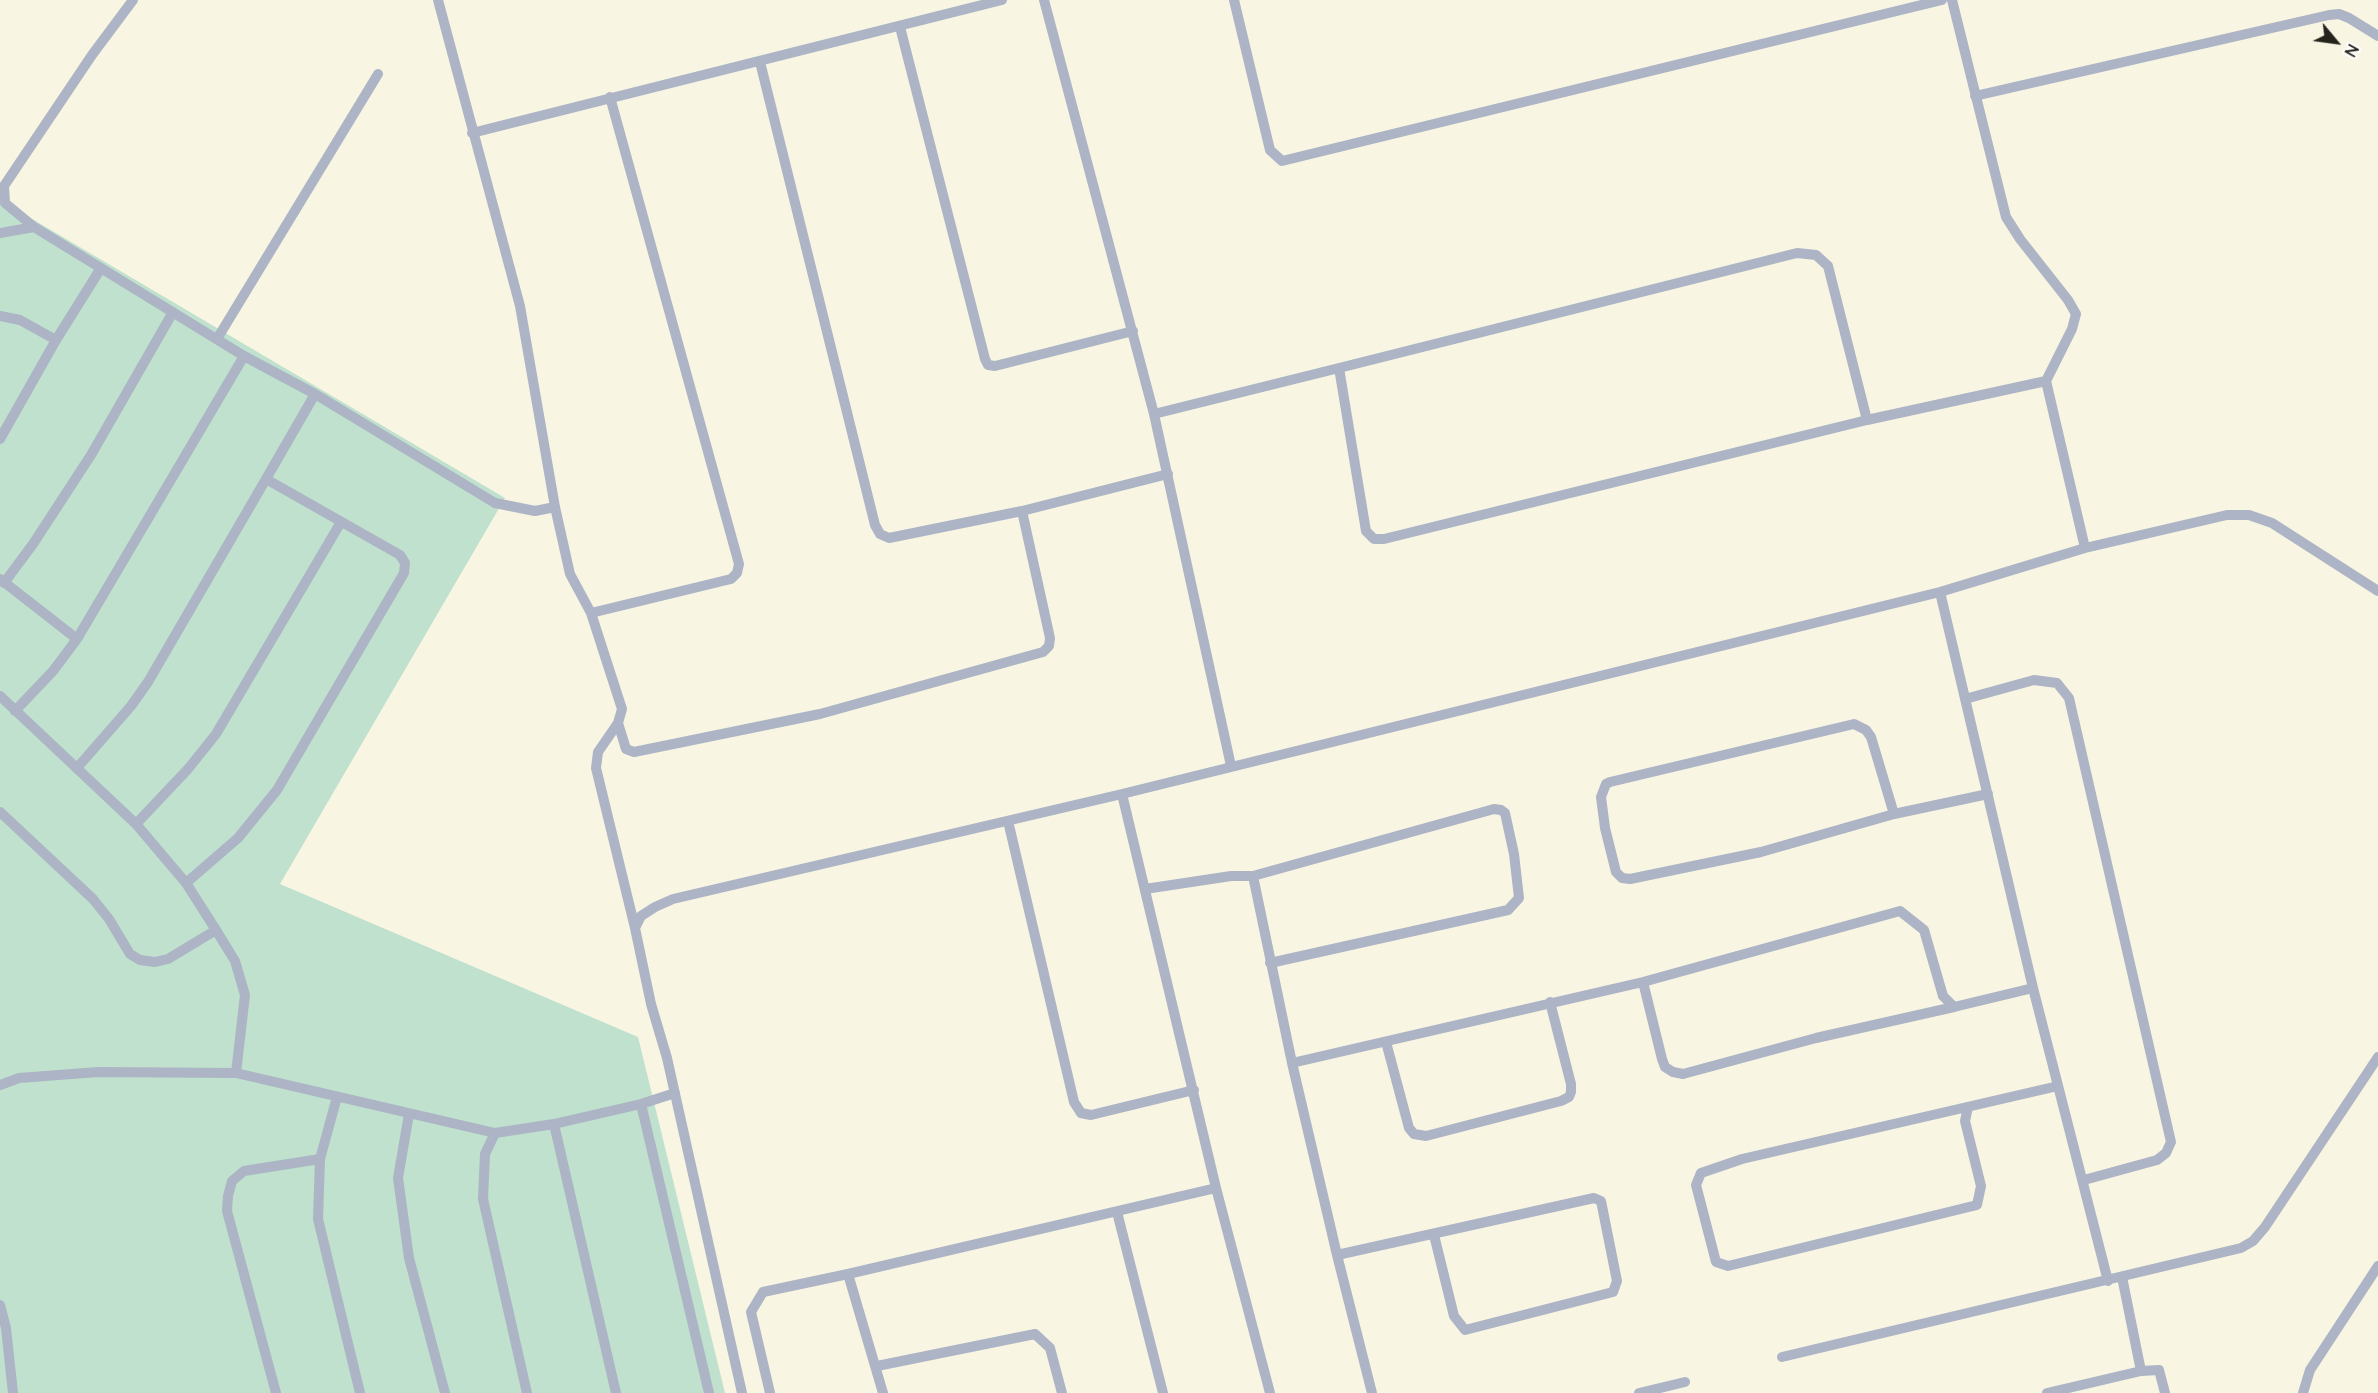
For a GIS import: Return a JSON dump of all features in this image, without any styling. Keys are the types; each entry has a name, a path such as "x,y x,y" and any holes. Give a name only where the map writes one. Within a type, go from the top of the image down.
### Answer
{"street":[{"path":"133,0 92,55 4,186 5,203 34,227 244,356 315,394 495,503 535,511 555,507"},
{"path":"438,0 520,306 555,507 570,574 591,613 622,709 618,723 598,752 596,768 675,1093 742,1393"},
{"path":"472,133 1002,0"},
{"path":"1044,0 1155,414 1231,766"},
{"path":"1234,0 1269,150 1282,161 1942,0"},
{"path":"1952,0 2006,217 2076,314 2072,329 2046,381 2085,548"},
{"path":"1975,96 2330,15 2339,14 2349,18 2378,36"},
{"path":"900,27 988,365 995,366 1133,331"},
{"path":"760,62 875,525 880,534 889,538 1022,511 1168,474"},
{"path":"217,339 378,74"},
{"path":"591,613 731,579 737,573 739,564 610,97"},
{"path":"0,233 34,227"},
{"path":"1155,414 1797,253 1816,255 1828,266 1867,420"},
{"path":"0,439 56,340 101,268"},
{"path":"77,639 2,581 33,544 91,455 173,312"},
{"path":"0,316 20,320 56,340"},
{"path":"15,711 53,671 77,639 244,356"},
{"path":"1339,368 1366,531 1374,539 1384,539 1867,420 2046,381"},
{"path":"77,768 131,706 148,682 315,394"},
{"path":"186,883 238,838 277,790 404,573 405,563 400,555 266,479"},
{"path":"618,723 626,749 634,752 820,714 1042,652 1049,646 1050,638 1022,511"},
{"path":"635,928 641,915 673,899 1122,794 1940,592 2085,548 2227,515 2249,515 2272,523 2378,591"},
{"path":"135,824 188,770 216,734 341,522"},
{"path":"1940,592 2033,988 2108,1281"},
{"path":"1965,699 2034,680 2057,683 2069,698 2171,1142 2166,1153 2157,1160 2084,1180"},
{"path":"0,696 135,824 186,883 216,930 235,961 246,995 236,1073"},
{"path":"1894,814 1871,738 1866,730 1854,724 1610,782 1606,784 1601,797 1605,828 1616,872 1622,878 1630,879 1761,852 1894,814 1988,794"},
{"path":"1122,794 1216,1188 1270,1393"},
{"path":"1145,889 1231,876 1253,876 1494,809 1505,813 1514,854 1519,898 1508,910 1270,963"},
{"path":"0,812 93,899 109,919 130,954 140,960 155,962 168,959 216,930"},
{"path":"1008,821 1074,1102 1081,1113 1091,1115 1194,1090"},
{"path":"1253,876 1292,1064 1372,1393"},
{"path":"1292,1064 1643,982 1900,911 1924,930 1943,996 1954,1007"},
{"path":"1643,982 1665,1067 1683,1074 1816,1038 2033,988"},
{"path":"1386,1042 1409,1128 1414,1134 1426,1136 1569,1097 1571,1084 1550,1002"},
{"path":"1782,1357 2241,1248 2253,1241 2265,1227 2378,1058"},
{"path":"0,1085 19,1078 98,1072 236,1073 495,1133 555,1124 641,1104 675,1093"},
{"path":"1968,1107 1965,1121 1981,1186 1977,1205 1728,1266 1716,1262 1696,1185 1701,1173 1742,1159 2058,1086"},
{"path":"337,1097 320,1159 318,1219 360,1393"},
{"path":"641,1104 709,1393"},
{"path":"409,1114 398,1178 409,1258 445,1393"},
{"path":"555,1124 616,1393"},
{"path":"495,1133 485,1154 483,1199 527,1393"},
{"path":"276,1393 228,1211 228,1196 232,1181 244,1171 320,1159"},
{"path":"771,1393 751,1312 763,1292 1216,1188"},
{"path":"1337,1255 1594,1198 1600,1201 1617,1281 1613,1292 1465,1329 1454,1316 1434,1235"},
{"path":"1117,1212 1163,1393"},
{"path":"2303,1393 2310,1370 2378,1266"},
{"path":"848,1274 877,1366 883,1393"},
{"path":"2122,1277 2141,1371"},
{"path":"0,1305 13,1393"},
{"path":"877,1366 1035,1334 1050,1348 1062,1393"},
{"path":"2047,1393 2141,1371 2159,1370 2165,1393"},
{"path":"1640,1393 1685,1382"}],"green space":[{"path":"0,200 505,498 280,884 638,1037 725,1393 0,1393"}]}
